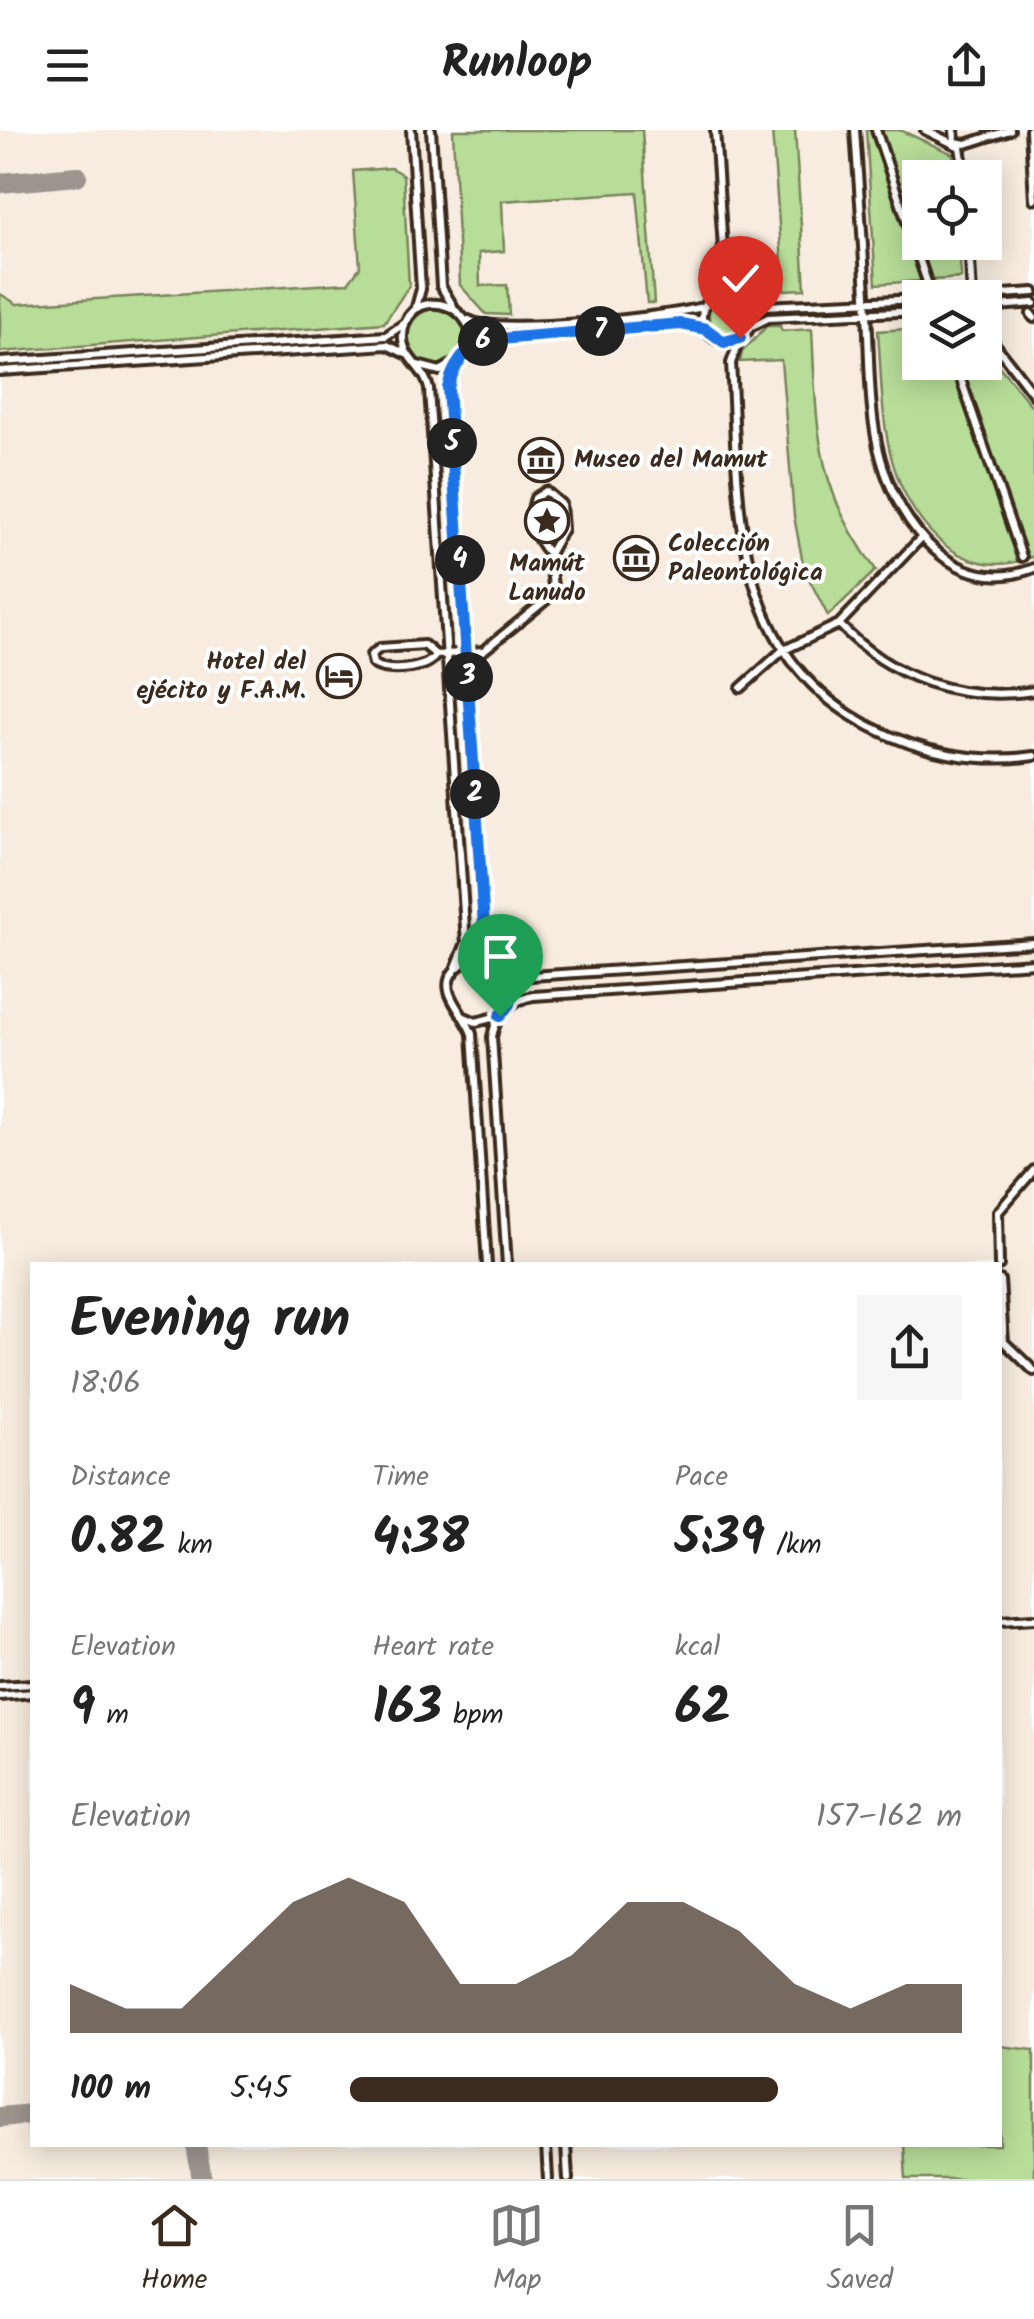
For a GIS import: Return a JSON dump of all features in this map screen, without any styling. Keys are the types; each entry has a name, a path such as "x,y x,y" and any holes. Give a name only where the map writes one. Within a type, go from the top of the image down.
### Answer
{"street":[{"path":"411,130 422,288 402,334 413,362 428,384 466,943 449,996 472,1034 487,1262"},
{"path":"431,130 441,286 471,334 465,356 448,388 485,941 512,987 492,1037 507,1262"},
{"path":"715,130 725,278 733,292 747,302 764,306 902,300"},
{"path":"855,130 881,460 896,498 922,537 943,559 970,572 1000,576 1034,568"},
{"path":"876,130 926,280"},
{"path":"925,130 956,144 964,154"},
{"path":"940,137 954,130 956,144"},
{"path":"956,144 1010,130"},
{"path":"1029,131 1034,199"},
{"path":"964,160 972,142"},
{"path":"0,362 386,336 411,314 441,302 488,326 668,314 705,306 725,278"},
{"path":"716,294 733,292"},
{"path":"1002,295 1034,292"},
{"path":"747,302 750,326"},
{"path":"1002,305 1034,303"},
{"path":"705,306 706,329"},
{"path":"902,311 768,318 750,326 740,338 731,363 746,557 760,605 782,652 834,704 898,740 969,757 1034,756"},
{"path":"0,371 387,345 413,362 440,370 487,340 681,324 706,329 731,363"},
{"path":"717,340 740,338"},
{"path":"1002,353 1034,395"},
{"path":"961,380 1022,557"},
{"path":"436,655 424,645 380,648 371,655 373,664 382,668 424,665 436,655 466,654 490,646 546,600 553,586 550,554 561,537 561,504 546,492 535,498 532,506 536,540 550,554"},
{"path":"741,688 782,652 840,624 922,537"},
{"path":"840,624 886,664 928,684 988,695 1034,691"},
{"path":"454,972 476,958 531,976 1034,942"},
{"path":"462,1016 484,1022 532,996 1034,963"},
{"path":"999,1262 998,1212 1034,1170"},
{"path":"1002,1311 1004,1342 1034,1371"},
{"path":"1002,1624 1030,1620"},
{"path":"0,1686 30,1684"},
{"path":"0,1696 30,1694"},
{"path":"546,2147 548,2179"},
{"path":"566,2147 568,2179"}],"shaded area":[{"path":"0,130 1034,130 1034,2179 0,2179"}],"green space":[{"path":"453,130 642,130 654,303 647,303 637,192 502,201 504,251 479,253 480,286 507,285 509,315 486,314 460,285"},
{"path":"772,130 795,130 805,289 784,290"},
{"path":"866,130 900,130 953,154 953,160 902,160 902,260 960,260 961,278 876,284"},
{"path":"391,168 403,175 409,286 384,323 0,352 0,294 17,304 348,283 360,267 353,171"},
{"path":"728,296 741,302 747,315 741,328 728,334 715,328 709,315 715,302"},
{"path":"436,309 456,317 464,337 456,357 436,365 416,357 408,337 416,317"},
{"path":"767,326 780,326 782,331 812,329 818,427 830,483 856,540 876,570 828,616 804,569 794,516 781,360 740,362 742,352"},
{"path":"902,329 902,380 1002,380 1002,370 1034,409 1034,556 1007,563 981,562 959,554 921,521 896,474 889,448 878,331"},
{"path":"1002,2046 1034,2050 1034,2179 906,2179 904,2147 1002,2147"}],"taxiway":[{"path":"0,183 77,176"},
{"path":"0,2117 30,2114"},
{"path":"196,2147 202,2179"}],"place":[{"name":"Museo del Mamut","path":"541,460"},
{"name":"Mamút Lanudo","path":"547,521"},
{"name":"Colección Paleontológica","path":"636,558"},
{"name":"Hotel del ejécito y F.A.M.","path":"339,676"}],"route":[{"path":"500,1016 509,1004 512,987 485,941 448,388 451,375 473,346 487,340 681,324 706,329 724,342 740,338"}]}
